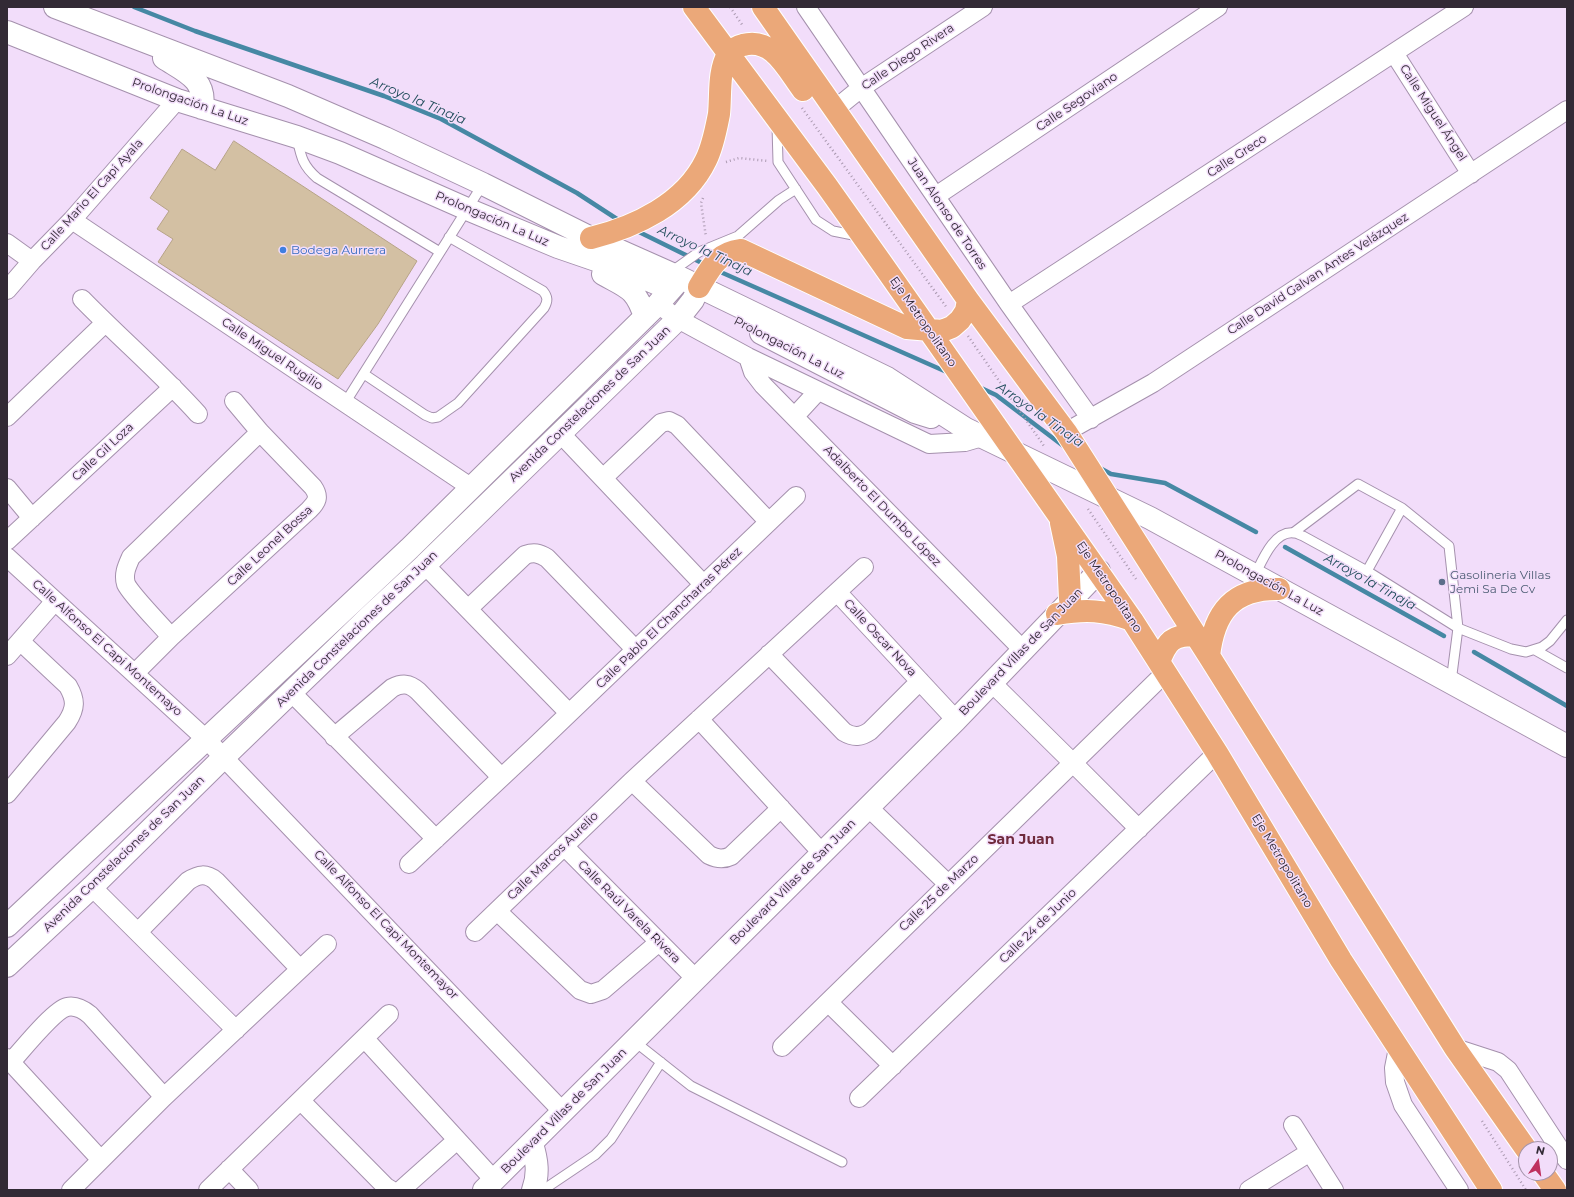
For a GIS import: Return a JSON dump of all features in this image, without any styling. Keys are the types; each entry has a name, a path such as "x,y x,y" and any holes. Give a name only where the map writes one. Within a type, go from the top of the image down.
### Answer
{"main road":[{"name":"Eje Metropolitano","path":"694,7 864,237 1099,571 1217,753 1341,960 1491,1190"},
{"path":"763,7 968,300 1066,432 1111,500 1455,1048 1520,1141"},
{"path":"591,238 614,232 632,225 675,199 692,182 706,161 714,136 719,114 722,68 729,53 738,46 753,42 764,45 774,52 804,92 820,105 827,109 834,110"},
{"path":"678,288 718,249 741,250 751,253 907,328 942,331 952,327 958,322 966,311 968,300"},
{"path":"1059,514 1068,556 1064,607 1076,611 1095,610 1114,613 1132,620"},
{"path":"1209,656 1211,639 1216,624 1224,611 1235,600 1249,593 1264,589 1279,589"},
{"path":"1162,667 1166,645 1173,639 1182,635 1196,635"},
{"path":"1549,1181 1555,1190"}],"street":[{"name":"Prolongación La Luz","path":"57,7 288,96 385,138 483,184 591,238 678,288"},
{"name":"Juan Alonso de Torres","path":"806,7 1009,304 1091,419"},
{"name":"Calle Diego Rivera","path":"834,110 861,88 983,7"},
{"name":"Calle Segoviano","path":"936,196 1218,7"},
{"name":"Calle Greco","path":"1009,304 1464,7"},
{"name":"Prolongación La Luz","path":"7,32 177,100 297,137 346,156 558,247 678,288 887,378 974,433 1150,518 1567,746"},
{"path":"128,34 196,80 201,88 204,98 202,108"},
{"name":"Calle Miguel Ángel","path":"1394,53 1471,174"},
{"name":"Calle Mario El Capi Ayala","path":"7,290 32,261 72,220 177,100"},
{"name":"Calle David Galvan Antes Velázquez","path":"1066,432 1153,383 1567,110"},
{"name":"Calle Miguel Rugilio","path":"72,220 472,488"},
{"path":"7,243 32,261"},
{"path":"558,247 626,286 634,292 639,299 678,288"},
{"name":"Avenida Constelaciones de San Juan","path":"7,966 92,887 291,692 425,565 678,319 678,288"},
{"name":"Avenida Constelaciones de San Juan","path":"7,926 409,549 678,288"},
{"path":"82,298 105,323 173,387 198,414"},
{"path":"678,319 748,357 929,444 965,442 974,433"},
{"path":"7,417 105,323"},
{"name":"Adalberto El Dumbo López","path":"748,357 753,372 763,385 795,416 1022,650"},
{"name":"Calle Gil Loza","path":"7,541 173,387"},
{"path":"795,416 818,391"},
{"name":"Calle Leonel Bossa","path":"136,673 171,637 310,510 317,500 318,496 313,487 260,432 234,401"},
{"path":"603,478 662,423 669,421 677,425 769,522"},
{"path":"171,637 129,589 125,576 126,568 131,557 260,432"},
{"path":"560,433 704,584"},
{"path":"7,488 32,518"},
{"name":"Calle Pablo El Chancharras Pérez","path":"409,864 533,748 796,496"},
{"path":"468,609 525,555 535,553 541,554 547,558 635,649"},
{"name":"Calle Alfonso El Capi Montemayo","path":"7,557 136,673 207,740"},
{"path":"425,565 569,713"},
{"path":"837,592 864,567"},
{"name":"Boulevard Villas de San Juan","path":"490,1187 695,978 956,720 1099,571"},
{"name":"Calle Oscar Nova","path":"732,688 837,592 956,720"},
{"path":"7,656 55,601"},
{"path":"7,794 67,722 72,714 74,704 73,694 68,686 20,641"},
{"name":"Calle Oscar Nova","path":"770,654 844,732 850,736 857,737 870,731 920,681"},
{"name":"Calle 25 de Marzo","path":"782,1047 1073,763 1162,667"},
{"path":"992,683 1139,829"},
{"path":"334,737 392,688 399,684 406,684 413,686 502,777"},
{"name":"Calle Marcos Aurelio","path":"475,932 632,781 732,688"},
{"path":"291,692 436,839"},
{"path":"699,719 822,853"},
{"name":"Calle Alfonso El Capi Montemayor","path":"207,740 564,1112"},
{"name":"Calle 24 de Junio","path":"859,1098 1217,753"},
{"path":"632,781 709,855 717,859 724,859 731,856 781,808"},
{"path":"868,807 948,884"},
{"name":"Calle Raúl Varela Rivera","path":"564,846 695,978"},
{"path":"138,932 188,881 202,875 210,876 300,969"},
{"path":"92,887 236,1030"},
{"path":"497,910 580,990 591,994 603,990 659,942"},
{"path":"71,1190 164,1097 327,944"},
{"path":"828,1002 893,1066"},
{"path":"101,1160 9,1060 55,1015 68,1007 78,1008 90,1015 164,1097"},
{"path":"208,1190 389,1014"},
{"path":"365,1039 456,1140 490,1187"},
{"path":"1398,1048 1394,1068 1395,1082 1403,1105 1459,1190"},
{"path":"1455,1048 1493,1060 1508,1070 1567,1160"},
{"path":"301,1101 386,1188 391,1190"},
{"path":"1293,1125 1334,1190"},
{"path":"401,1190 456,1140"},
{"path":"532,1144 537,1160 537,1173 532,1190"},
{"path":"1249,1190 1310,1152"},
{"path":"229,1169 250,1190"}],"lane":[{"path":"777,118 778,162 816,220 833,231 864,237"},
{"path":"297,137 301,159 309,171 317,178 440,252"},
{"path":"345,403 483,184"},
{"path":"678,288 718,249 779,200 796,189"},
{"path":"364,374 425,415 432,418 438,417 458,403 544,308 547,302 547,296 543,291 449,237"},
{"path":"1255,575 1270,546 1279,538 1293,532 1358,484 1402,508 1449,546 1458,628 1451,682"},
{"path":"1367,571 1402,508"},
{"path":"1293,532 1367,571 1458,628 1518,651 1526,652 1542,647 1550,641 1567,620"},
{"path":"1535,650 1567,668"},
{"path":"634,1041 691,1086 842,1162"},
{"path":"543,1190 595,1155 611,1139 661,1062"}],"path":[{"path":"730,7 753,42"},
{"path":"798,102 958,322 1037,436"},
{"path":"721,165 739,158 778,162"},
{"path":"703,196 702,203 718,249"}],"building":[{"name":"Bodega Aurrera","path":"234,141 417,261 378,324 338,379 158,262 173,239 157,229 169,211 150,198 182,149 215,170"}],"waterway":[{"name":"Arroyo la Tinaja","path":"134,7 195,31 384,96 441,119 577,193 620,221"},
{"name":"Arroyo la Tinaja","path":"635,230 706,265"},
{"name":"Arroyo la Tinaja","path":"716,270 949,373"},
{"name":"Arroyo la Tinaja","path":"979,387 996,395 1066,448"},
{"name":"Arroyo la Tinaja","path":"1098,467 1111,474 1165,483 1256,532"},
{"name":"Arroyo la Tinaja","path":"1285,547 1444,636"},
{"name":"Arroyo la Tinaja","path":"1474,652 1567,706"}],"place":[{"name":"Bodega Aurrera","path":"283,250"},
{"name":"Gasolineria Villas Jemi Sa De Cv","path":"1442,582"}],"district":[{"name":"San Juan","path":"1021,840"}]}
